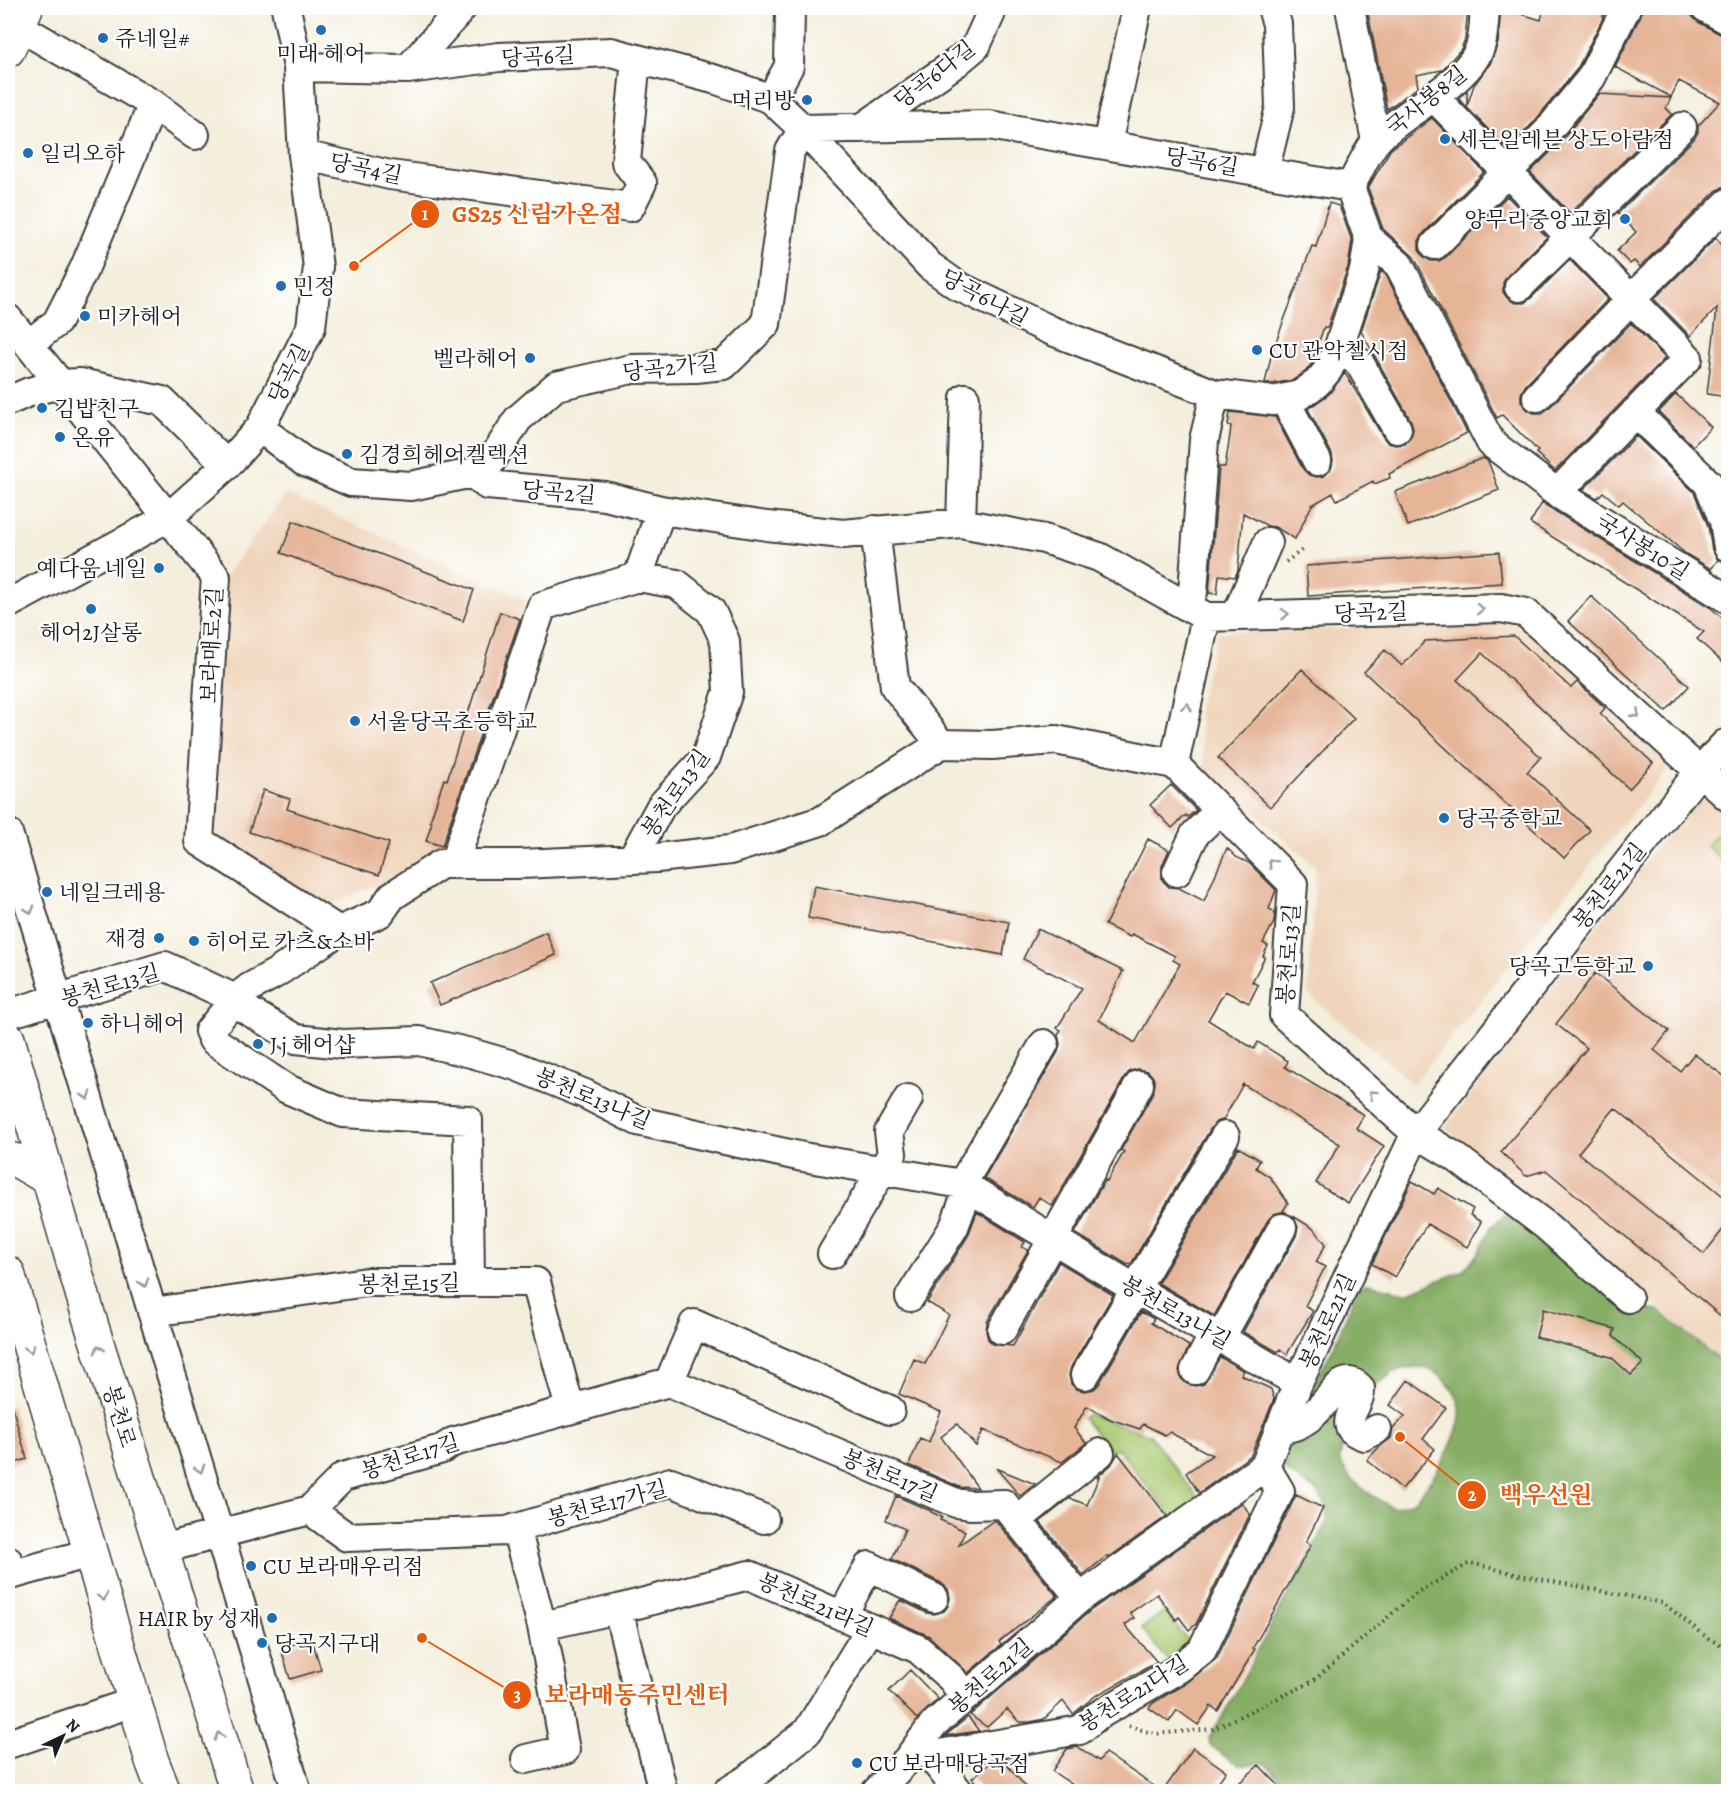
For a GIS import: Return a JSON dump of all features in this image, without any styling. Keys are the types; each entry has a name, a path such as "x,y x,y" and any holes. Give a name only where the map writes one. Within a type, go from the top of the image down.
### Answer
{"main road":[{"name":"봉천로","path":"8,1039 47,1178 237,1791"},
{"path":"8,1159 18,1161 47,1178"},
{"path":"8,1273 155,1776 164,1791"}],"street":[{"name":"당곡길","path":"8,604 169,517 227,465 260,428 311,327 318,267 303,155 298,67 286,8"},
{"path":"408,69 462,8"},
{"path":"771,99 789,66 790,8"},
{"name":"당곡6다길","path":"862,128 957,62 976,46 991,13 991,8"},
{"path":"1107,144 1137,8"},
{"path":"1264,172 1280,107 1276,24 1272,8"},
{"path":"1350,8 1376,141"},
{"name":"국사봉8길","path":"1350,187 1376,141 1388,129 1434,97 1472,63 1481,46 1485,8"},
{"path":"1435,245 1546,133 1591,78 1626,8"},
{"path":"1706,8 1728,20"},
{"path":"17,28 153,104 195,135"},
{"name":"당곡6길","path":"298,67 408,69 499,57 611,52 717,81 771,99 803,129 989,125 1350,187"},
{"name":"당곡4길","path":"303,155 390,175 630,207 642,183 626,162 636,59"},
{"path":"1434,97 1688,358 1557,493"},
{"path":"29,344 57,322 85,267 153,104"},
{"path":"1519,287 1682,127"},
{"name":"당곡6나길","path":"803,129 930,266 958,286 1050,330 1215,394 1273,401 1300,395 1317,383 1328,370 1338,349 1364,271 1369,239"},
{"name":"당곡2가길","path":"472,473 490,463 518,419 556,386 632,369 724,365 766,324 790,151 803,129"},
{"path":"1350,187 1369,239"},
{"path":"1537,397 1728,203"},
{"name":"국사봉10길","path":"1369,239 1399,265 1491,443 1557,493 1728,599"},
{"name":"보라매로2길","path":"8,319 216,577 199,841 339,931"},
{"path":"1338,349 1359,362 1397,429"},
{"path":"8,401 29,392 60,384 80,382 162,401 227,465"},
{"path":"875,530 895,687 941,744 992,745 1056,740 1174,765 1196,611 1193,592 1204,440 1215,394"},
{"path":"961,523 965,398"},
{"path":"1285,398 1317,461"},
{"path":"1635,412 1708,483 1724,521 1728,547"},
{"path":"260,428 303,461 351,482 411,486 472,473"},
{"name":"당곡2길","path":"472,473 487,485 605,496 661,510 767,526 843,534 961,523 1044,539 1099,557 1196,611 1236,616 1501,608 1526,613 1728,797"},
{"path":"638,577 661,510"},
{"path":"1236,616 1268,542"},
{"name":"봉천로13길","path":"454,863 542,606 638,577 677,584 711,611 725,641 728,692 706,757 661,806 632,859"},
{"name":"봉천로13길","path":"8,1014 165,966 235,999 339,931 380,913 392,896 441,864 520,864 632,859 730,850 821,820 941,744"},
{"name":"봉천로21길","path":"876,1791 920,1760 933,1725 964,1696 1080,1599 1265,1466 1298,1383 1416,1133 1699,772 1725,744"},
{"name":"봉천로13길","path":"1174,765 1293,884 1284,1015 1416,1133"},
{"path":"1177,872 1196,834 1220,810"},
{"path":"8,833 297,1791"},
{"path":"235,999 209,1031 213,1040 285,1088 343,1113 468,1120 470,1281"},
{"name":"봉천로13나길","path":"235,999 245,1009 296,1039 342,1044 419,1041 516,1066 585,1094 638,1121 803,1157 962,1184 1137,1290 1298,1383"},
{"path":"910,1297 954,1227 964,1200 962,1184 1044,1044"},
{"path":"1002,1330 1139,1085"},
{"path":"832,1254 892,1154 889,1132 908,1099"},
{"path":"1416,1133 1454,1156 1545,1225 1628,1298"},
{"path":"1085,1375 1137,1290 1225,1136"},
{"path":"1195,1370 1282,1228"},
{"name":"봉천로15길","path":"152,1312 367,1282 536,1282 570,1409"},
{"path":"669,1382 694,1324 890,1410"},
{"name":"봉천로17길","path":"310,1510 342,1477 442,1449 453,1442 669,1382 956,1503 1004,1504 1080,1599"},
{"path":"1279,1429 1289,1429 1306,1421 1344,1382 1352,1382 1360,1388 1359,1400 1348,1420 1350,1427 1355,1433 1364,1436 1377,1429"},
{"path":"1017,1520 1100,1453"},
{"name":"봉천로21다길","path":"920,1760 939,1754 1080,1730 1097,1716 1178,1669 1202,1650 1280,1491 1265,1466"},
{"name":"봉천로17가길","path":"310,1510 347,1537 507,1531 671,1482 764,1519"},
{"path":"162,1549 310,1510"},
{"name":"봉천로17가길","path":"516,1528 542,1626 565,1750 526,1759"},
{"path":"8,1561 14,1574 90,1553"},
{"path":"842,1616 869,1566 934,1598"},
{"name":"봉천로21라길","path":"542,1626 749,1575 918,1648 952,1679 964,1696"},
{"path":"618,1609 663,1791"},
{"path":"727,1791 748,1779 807,1732 870,1629"},
{"path":"8,1744 134,1702"},
{"path":"920,1760 959,1791"}],"path":[{"path":"1097,1716 1155,1734 1213,1729 1312,1682 1416,1593 1470,1563 1663,1603 1709,1639 1728,1648"}],"shaded area":[{"name":"서울당곡초등학교","path":"286,494 537,605 454,850 327,906 207,838 220,583"},
{"name":"당곡중학교","path":"1504,616 1527,623 1675,760 1413,1084 1307,993 1316,867 1205,770 1198,706 1217,632 1338,629"},
{"name":"당곡고등학교","path":"1704,784 1728,804 1728,1366 1445,1128"}],"green space":[{"path":"1728,822 1728,866 1706,846"},
{"path":"1515,1212 1525,1217 1631,1307 1659,1311 1728,1367 1728,1791 1294,1791 1264,1763 1244,1765 1235,1762 1210,1745 1209,1738 1327,1521 1326,1505 1316,1491 1285,1470 1281,1461 1283,1442 1291,1432 1317,1417 1343,1388 1350,1388 1354,1392 1355,1399 1344,1422 1347,1433 1339,1459 1344,1468 1362,1488 1393,1508 1414,1500 1443,1461 1458,1426 1459,1402 1451,1388 1440,1376 1425,1368 1408,1368 1396,1371 1372,1385 1346,1377 1311,1408 1306,1408 1303,1404 1331,1352 1359,1287 1368,1283 1406,1293 1463,1271 1479,1252 1491,1227 1506,1214"},
{"path":"1088,1414 1150,1435 1199,1499 1173,1519 1118,1448 1111,1453 1083,1418"},
{"path":"1165,1611 1192,1646 1170,1664 1142,1628"}],"building":[{"path":"1367,8 1468,8 1465,39 1461,49 1442,70 1416,75 1418,87 1387,109"},
{"path":"1501,8 1541,20 1544,8 1605,8 1602,20 1577,69 1534,122 1507,149 1458,98 1467,91 1467,106 1474,85 1490,64 1498,43"},
{"path":"1642,8 1690,8 1692,16 1698,22 1728,36 1728,184 1716,191 1640,267 1634,261 1630,264 1617,251 1636,232 1618,213 1694,139 1698,126 1720,102 1679,81 1671,97 1615,67 1641,15"},
{"path":"1599,94 1671,98 1666,108 1672,114 1570,213 1530,172 1559,144"},
{"path":"1432,118 1484,172 1423,234 1419,241 1419,249 1423,256 1431,261 1439,261 1446,257 1507,196 1547,237 1507,276 1503,283 1503,292 1507,298 1515,303 1524,303 1570,260 1608,299 1525,386 1521,394 1521,401 1525,408 1534,413 1542,413 1549,408 1631,323 1665,358 1555,471 1502,415 1497,418 1414,257 1383,229 1368,188 1390,150"},
{"path":"1329,203 1339,206 1352,241 1348,267 1327,328 1324,327 1313,362 1306,371 1293,380 1265,383 1272,352 1312,246 1316,247"},
{"path":"1716,238 1728,251 1728,296 1722,303 1728,304 1728,397 1707,394 1717,308 1690,336 1654,299"},
{"path":"1381,271 1386,275 1467,433 1389,474 1390,478 1374,484 1373,481 1337,500 1333,493 1312,505 1295,539 1243,513 1238,570 1235,577 1219,575 1217,594 1209,593 1219,467 1225,467 1231,426 1228,425 1230,412 1275,417 1303,469 1309,475 1324,476 1331,469 1332,454 1308,409 1329,394 1345,373 1388,443 1405,444 1411,437 1413,429 1411,421 1361,331"},
{"path":"1676,394 1711,427 1693,446 1659,412"},
{"path":"1636,436 1694,492 1708,526 1712,550 1718,560 1711,569 1686,554 1623,501 1619,505 1603,492 1597,498 1583,490"},
{"path":"1483,458 1488,461 1499,490 1408,526 1395,492"},
{"path":"1542,503 1711,608 1728,623 1728,667 1697,639 1704,632 1530,523"},
{"path":"293,521 474,590 463,621 281,553"},
{"path":"1499,552 1502,583 1308,596 1306,566"},
{"path":"1591,596 1689,686 1666,711 1568,621"},
{"path":"500,612 520,619 442,846 426,841 432,822 430,821 444,779 447,780"},
{"path":"1514,636 1571,688 1577,682 1605,708 1600,714 1653,763 1629,789 1482,653 1457,680 1541,757 1527,772 1590,830 1564,858 1364,672 1385,650 1402,666 1425,641"},
{"path":"1302,669 1354,718 1270,807 1218,758"},
{"path":"1171,785 1196,810 1188,817 1186,815 1172,828 1150,805"},
{"path":"263,790 290,799 287,809 389,843 379,875 249,832"},
{"path":"1148,839 1169,850 1162,866 1162,880 1169,887 1179,888 1204,901 1227,848 1236,857 1249,863 1276,890 1269,909 1275,912 1274,922 1263,943 1268,946 1252,982 1258,985 1249,1003 1225,991 1208,1020 1254,1049 1258,1042 1288,1061 1285,1067 1364,1115 1356,1128 1384,1146 1348,1203 1316,1183 1340,1144 1243,1084 1223,1120 1216,1122 1211,1128 1131,1264 1128,1265 1075,1233 1124,1152 1121,1150 1153,1093 1155,1084 1148,1071 1138,1069 1130,1071 1125,1077 1052,1206 1039,1197 1033,1207 984,1178 1058,1052 1060,1044 1058,1035 1061,1030 1057,1028 1082,988 1023,959 1038,929 1123,971 1099,1020 1135,1043 1180,964 1173,960 1175,956 1132,934 1130,937 1105,925"},
{"path":"814,886 1009,922 1003,955 808,918"},
{"path":"546,932 556,955 440,1005 430,983"},
{"path":"1595,973 1669,1031 1654,1050 1680,1071 1694,1054 1728,1079 1728,1200 1615,1108 1578,1153 1704,1254 1728,1223 1728,1322 1546,1170 1526,1176 1501,1152 1587,1048 1556,1024"},
{"path":"1238,1147 1260,1160 1256,1168 1270,1177 1288,1203 1283,1211 1287,1213 1274,1214 1268,1220 1214,1316 1158,1283"},
{"path":"1412,1181 1434,1194 1438,1188 1473,1209 1470,1215 1481,1222 1467,1247 1427,1224 1395,1277 1372,1264"},
{"path":"977,1212 1025,1242 1022,1247 1028,1250 987,1322 986,1332 993,1344 1013,1346 1059,1262 1113,1295 1071,1367 1069,1375 1071,1384 1076,1389 1085,1391 1094,1389 1099,1384 1141,1312 1154,1319 1151,1323 1189,1346 1179,1370 1181,1378 1187,1384 1196,1386 1204,1384 1220,1357 1244,1371 1241,1375 1271,1389 1274,1399 1251,1455 1199,1493 1186,1473 1212,1455 1169,1432 1165,1435 1143,1424 1140,1429 1110,1419 1087,1406 1074,1428 1086,1443 1062,1462 983,1430 976,1446 957,1424 941,1437 978,1488 960,1487 909,1465 920,1438 929,1442 941,1412 899,1394 914,1359 925,1364 949,1315 927,1302 968,1236"},
{"path":"1293,1216 1314,1229 1326,1244 1316,1262 1325,1267 1305,1306 1313,1311 1287,1354 1280,1349 1278,1352 1243,1332 1296,1236 1298,1227"},
{"path":"1543,1309 1615,1329 1613,1336 1643,1363 1631,1375 1611,1357 1536,1337"},
{"path":"1408,1380 1446,1408 1423,1439 1435,1449 1402,1489 1367,1460 1391,1438 1393,1429 1405,1416 1390,1405"},
{"path":"12,1406 27,1459 8,1465 8,1407"},
{"path":"1118,1453 1167,1516 1083,1575 1040,1522 1070,1498 1087,1505 1099,1477 1097,1477 1111,1465"},
{"path":"996,1468 1035,1484 1020,1496"},
{"path":"1296,1495 1323,1508 1306,1542 1311,1545 1253,1648 1255,1649 1218,1711 1211,1706 1198,1725 1177,1710 1169,1722 1149,1708 1153,1703 1188,1682 1217,1658"},
{"path":"896,1496 931,1511 942,1517 940,1520 965,1531 959,1545 996,1521 1057,1596 999,1642 1001,1645 968,1673 929,1636 889,1618 900,1600 934,1614 944,1611 950,1598 948,1589 941,1583 892,1559 905,1529 886,1520"},
{"path":"1242,1503 1250,1514 1196,1624 1189,1630 1179,1617 1176,1620 1157,1594 1130,1613 1134,1618 1125,1625 1157,1662 1095,1696 1073,1714 1063,1701 1044,1719 1030,1722 1019,1722 1007,1709 987,1727 970,1715 1090,1611"},
{"path":"312,1639 321,1670 290,1679 281,1648"},
{"path":"910,1670 938,1699 917,1719 889,1691"},
{"path":"968,1717 979,1731 945,1736"},
{"path":"1078,1747 1099,1761 1105,1753 1161,1791 1082,1791 1052,1771 1067,1749"},
{"path":"1193,1748 1226,1771 1212,1791 1163,1791"},
{"path":"1003,1760 1029,1791 983,1791 972,1778 992,1762"},
{"path":"1259,1765 1284,1791 1230,1791"}],"place":[{"name":"미래 헤어","path":"321,30"},
{"name":"쥬네일#","path":"103,38"},
{"name":"머리방","path":"807,100"},
{"name":"세븐일레븐 상도아람점","path":"1445,139"},
{"name":"일리오하","path":"28,153"},
{"name":"양무리중앙교회","path":"1625,219"},
{"name":"GS25 신림가온점","path":"354,266"},
{"name":"민정","path":"281,286"},
{"name":"미카헤어","path":"85,316"},
{"name":"CU 관악첼시점","path":"1257,350"},
{"name":"벨라헤어","path":"530,358"},
{"name":"김밥친구","path":"42,408"},
{"name":"온유","path":"60,437"},
{"name":"김경희헤어켈렉션","path":"347,454"},
{"name":"예다움 네일","path":"159,568"},
{"name":"헤어2J살롱","path":"91,609"},
{"name":"서울당곡초등학교","path":"355,721"},
{"name":"당곡중학교","path":"1444,818"},
{"name":"네일크레용","path":"47,892"},
{"name":"재경","path":"159,938"},
{"name":"히어로 카츠&소바","path":"194,941"},
{"name":"당곡고등학교","path":"1648,966"},
{"name":"하니헤어","path":"88,1023"},
{"name":"J j 헤어샵","path":"258,1044"},
{"name":"백우선원","path":"1400,1437"},
{"name":"CU 보라매우리점","path":"251,1566"},
{"name":"HAIR by 성재","path":"272,1618"},
{"name":"보라매동주민센터","path":"422,1638"},
{"name":"당곡지구대","path":"262,1643"},
{"name":"CU 보라매당곡점","path":"857,1763"}]}
